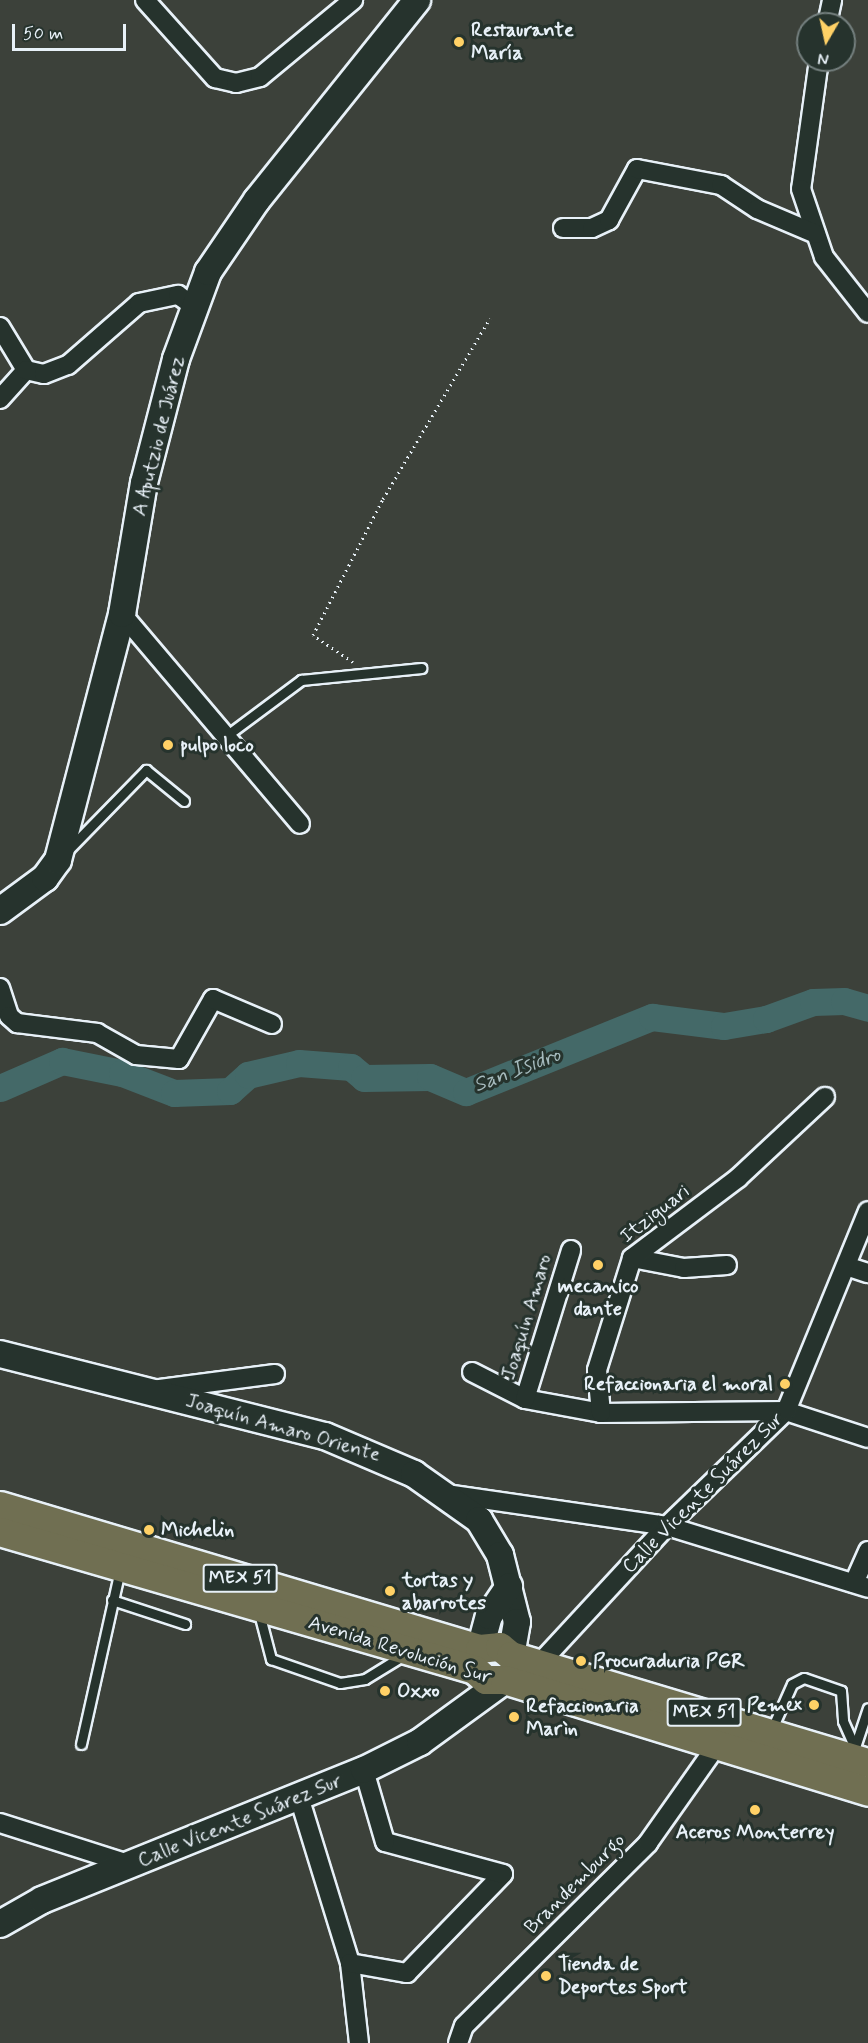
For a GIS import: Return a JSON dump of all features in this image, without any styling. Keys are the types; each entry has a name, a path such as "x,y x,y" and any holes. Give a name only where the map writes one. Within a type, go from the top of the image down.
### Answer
{"main road":[{"name":"Avenida Revolución Sur","path":"0,1506 477,1659 486,1680 508,1668 539,1664 858,1756"},
{"name":"Avenida Revolución Sur","path":"0,1532 409,1652 477,1659"},
{"name":"Avenida Revolución Sur","path":"508,1668 715,1748 868,1792"}],"street":[{"path":"145,0 215,78 237,82 260,77 353,0"},
{"name":"A Aputzio de Juárez","path":"0,911 45,878 58,860 122,614 144,483 195,307 208,272 251,208 417,0"},
{"path":"817,72 801,174 824,257 868,313"},
{"path":"563,228 592,228 609,220 637,169 721,185 757,209 816,234"},
{"path":"0,327 26,370 44,374 68,365 139,303 178,295 195,307"},
{"path":"0,399 26,370"},
{"path":"122,614 300,824"},
{"path":"0,988 17,1023 96,1033 136,1055 159,1059 179,1059 213,999 272,1024"},
{"name":"Itziguari","path":"601,1413 597,1370 632,1258 738,1178 825,1097"},
{"name":"Calle Vicente Suárez Sur","path":"539,1664 667,1526 786,1411 868,1211"},
{"name":"Joaquín Amaro","path":"525,1398 572,1250"},
{"path":"632,1258 684,1268 727,1265"},
{"path":"846,1266 868,1273"},
{"name":"Joaquín Amaro Oriente","path":"0,1354 152,1390 352,1445 387,1458 446,1494 479,1520 500,1555 510,1586 517,1622 508,1668"},
{"path":"472,1372 525,1398 601,1413 786,1411 868,1438"},
{"path":"152,1390 275,1374"},
{"path":"446,1494 667,1526 861,1585 868,1551"},
{"path":"473,1706 477,1659 489,1616 510,1586"},
{"name":"Calle Vicente Suárez Sur","path":"0,1924 42,1900 364,1770 420,1742 473,1706 508,1668"},
{"name":"Brandemburgo","path":"458,2043 464,2026 648,1843 715,1748"},
{"path":"350,1963 407,1973 503,1874 385,1842 364,1770"},
{"path":"299,1797 350,1963 358,2043"},
{"path":"0,1823 132,1865"}],"lane":[{"path":"226,736 301,680 421,668"},
{"path":"58,860 146,770 184,801"},
{"path":"81,1744 121,1568"},
{"path":"112,1600 185,1624"},
{"path":"259,1608 271,1659 340,1683 365,1679 409,1652"},
{"path":"770,1732 792,1684 804,1678 841,1691 843,1721 858,1756"},
{"path":"858,1756 868,1708"}],"path":[{"path":"369,674 313,635 383,499 490,318"}],"waterway":[{"name":"San Isidro","path":"0,1088 62,1061 122,1073 174,1093 230,1091 248,1075 299,1063 351,1067 364,1078 430,1077 466,1092 652,1017 724,1026 766,1019 813,1002 844,1001 868,1008"}],"place":[{"name":"Restaurante María","path":"459,42"},
{"name":"pulpo loco","path":"168,745"},
{"name":"mecanico dante","path":"598,1265"},
{"name":"Refaccionaria el moral","path":"785,1384"},
{"name":"Michelin","path":"149,1530"},
{"name":"tortas y abarrotes","path":"390,1591"},
{"name":"Procuraduria PGR","path":"581,1661"},
{"name":"Oxxo","path":"385,1691"},
{"name":"Pemex","path":"814,1705"},
{"name":"Refaccionaria Marìn","path":"514,1717"},
{"name":"Aceros Monterrey","path":"755,1810"},
{"name":"Tienda de Deportes Sport","path":"546,1976"}]}
